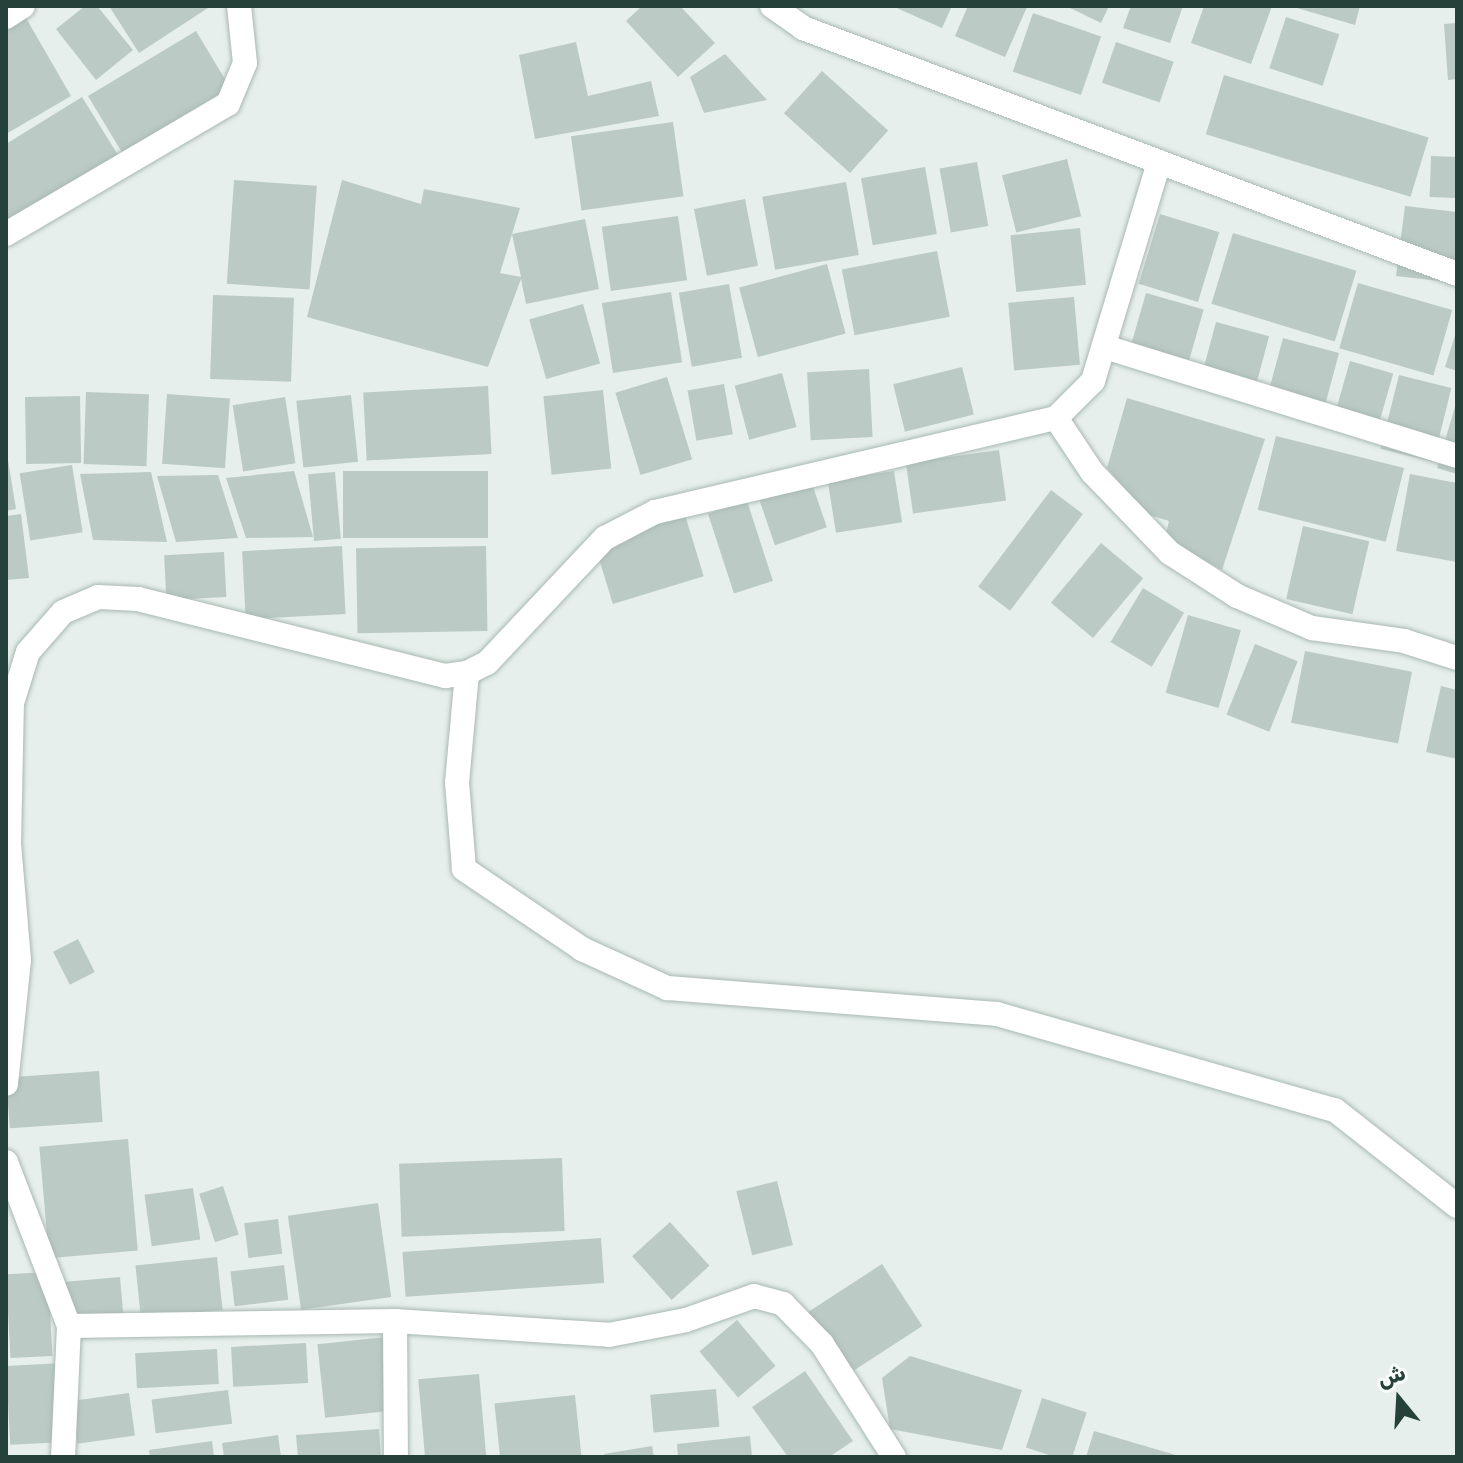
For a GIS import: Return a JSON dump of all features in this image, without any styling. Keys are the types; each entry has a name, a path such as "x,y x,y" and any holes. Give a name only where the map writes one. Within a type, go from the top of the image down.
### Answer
{"street":[{"path":"6,17 23,6"},
{"path":"6,234 228,104 245,63 239,6"},
{"path":"772,6 803,28 1457,274"},
{"path":"6,1084 12,950 9,703 28,652 63,612 98,597 324,641 445,676 467,673 487,663 605,538 655,512 1056,418 1093,381 1159,162"},
{"path":"1105,347 1457,456"},
{"path":"1056,418 1092,472 1170,553 1237,596 1312,628 1404,641 1457,658"},
{"path":"467,673 457,782 464,869 582,949 667,988 997,1014 1335,1110 1457,1206"},
{"path":"6,1162 69,1326 63,1457"},
{"path":"69,1326 395,1321 609,1335 686,1320 754,1296 783,1304 822,1344 894,1457"},
{"path":"395,1321 396,1457"}],"building":[{"path":"85,6 97,6 133,50 96,80 56,29"},
{"path":"109,6 211,6 139,53"},
{"path":"642,6 680,6 715,43 678,77 626,21"},
{"path":"892,6 952,6 942,28"},
{"path":"968,6 1027,7 1005,57 955,36"},
{"path":"1066,6 1109,6 1101,23"},
{"path":"1131,6 1183,6 1170,43 1123,28"},
{"path":"1204,6 1272,6 1251,64 1191,43"},
{"path":"1290,6 1360,6 1355,25"},
{"path":"1033,13 1101,36 1081,95 1013,72"},
{"path":"1286,17 1339,34 1323,86 1269,68"},
{"path":"26,18 71,96 6,134 6,30"},
{"path":"1457,23 1457,79 1448,80 1444,24"},
{"path":"196,31 230,88 122,152 88,96"},
{"path":"576,42 588,96 651,81 659,116 535,139 519,55"},
{"path":"1116,42 1174,62 1160,103 1102,83"},
{"path":"725,54 767,100 704,113 690,77"},
{"path":"822,71 888,131 850,173 784,113"},
{"path":"1224,75 1429,138 1411,197 1206,134"},
{"path":"82,97 118,155 6,223 6,144"},
{"path":"673,122 683,196 581,211 571,136"},
{"path":"1431,156 1457,157 1456,198 1430,197"},
{"path":"1067,159 1081,216 1016,232 1002,175"},
{"path":"977,162 988,226 951,233 940,169"},
{"path":"925,167 937,234 873,245 861,178"},
{"path":"234,180 317,186 310,290 227,284"},
{"path":"342,180 421,204 424,189 520,208 512,234 585,219 599,289 526,304 521,279 488,367 307,317","holes":["512,234 521,277 500,273"]},
{"path":"846,182 859,255 775,270 762,197"},
{"path":"745,199 758,266 707,276 694,209"},
{"path":"1405,206 1457,212 1457,283 1396,276"},
{"path":"1160,214 1219,232 1198,302 1139,284"},
{"path":"678,216 687,280 611,291 602,227"},
{"path":"1080,228 1086,285 1016,292 1010,235"},
{"path":"1233,233 1356,271 1335,341 1211,304"},
{"path":"937,251 950,317 855,335 842,270"},
{"path":"827,264 846,334 758,357 739,288"},
{"path":"1358,283 1452,310 1433,375 1339,348"},
{"path":"729,284 742,358 692,367 679,293"},
{"path":"671,292 682,362 613,373 602,303"},
{"path":"1146,293 1204,310 1185,375 1127,358"},
{"path":"213,295 294,298 291,382 210,379"},
{"path":"1074,297 1080,365 1014,370 1008,303"},
{"path":"583,304 600,364 546,379 529,319"},
{"path":"1216,322 1269,336 1255,390 1202,376"},
{"path":"1457,329 1457,371 1445,367"},
{"path":"1283,338 1339,353 1320,424 1264,409"},
{"path":"1350,361 1393,373 1375,436 1332,423"},
{"path":"962,367 974,415 905,432 893,384"},
{"path":"869,369 873,437 811,440 807,372"},
{"path":"782,373 796,427 749,440 735,386"},
{"path":"1399,375 1451,388 1433,462 1381,449"},
{"path":"667,377 692,459 641,475 615,393"},
{"path":"724,384 733,434 696,441 688,390"},
{"path":"488,386 492,454 367,460 363,393"},
{"path":"603,390 611,469 552,475 543,396"},
{"path":"86,392 149,394 146,466 83,464"},
{"path":"167,394 230,398 225,468 162,464"},
{"path":"351,395 358,462 303,467 296,401"},
{"path":"80,396 81,463 26,464 25,397"},
{"path":"285,397 295,463 243,471 233,405"},
{"path":"1127,398 1265,439 1222,570 1165,538 1169,521 1146,514 1107,468"},
{"path":"1457,400 1457,474 1437,468"},
{"path":"1276,436 1404,468 1386,542 1258,510"},
{"path":"999,450 1006,501 913,514 906,463"},
{"path":"6,461 16,509 6,511"},
{"path":"72,465 83,532 30,540 20,473"},
{"path":"294,471 313,537 246,538 226,478"},
{"path":"343,471 488,471 488,538 343,538"},
{"path":"894,471 902,522 836,533 828,481"},
{"path":"151,472 167,542 93,540 80,474"},
{"path":"335,472 341,539 314,541 308,474"},
{"path":"1410,474 1457,483 1457,562 1396,551"},
{"path":"218,475 238,538 176,542 157,476"},
{"path":"811,481 827,527 775,545 759,499"},
{"path":"1051,490 1083,514 1010,611 978,587"},
{"path":"747,501 773,581 734,594 708,514"},
{"path":"21,514 29,578 6,580 6,516"},
{"path":"685,515 704,576 613,604 594,543"},
{"path":"1303,526 1369,541 1352,614 1286,599"},
{"path":"1101,543 1143,578 1093,638 1051,603"},
{"path":"342,546 346,614 246,619 242,551"},
{"path":"486,546 487,631 358,633 356,548"},
{"path":"224,552 226,597 166,600 164,555"},
{"path":"1143,588 1184,613 1152,667 1111,642"},
{"path":"1188,615 1241,630 1219,708 1166,693"},
{"path":"1255,644 1298,661 1269,732 1227,714"},
{"path":"1305,651 1412,672 1398,743 1291,723"},
{"path":"1441,686 1457,690 1457,759 1426,752"},
{"path":"78,939 95,972 70,985 53,952"},
{"path":"99,1071 103,1122 10,1128 6,1077"},
{"path":"128,1139 138,1251 49,1258 39,1147"},
{"path":"562,1158 565,1231 402,1237 399,1164"},
{"path":"777,1181 793,1245 752,1255 736,1191"},
{"path":"223,1186 239,1235 215,1242 199,1194"},
{"path":"193,1188 200,1239 152,1246 144,1195"},
{"path":"378,1203 391,1297 301,1310 288,1216"},
{"path":"278,1219 282,1254 249,1258 244,1223"},
{"path":"670,1222 709,1266 672,1300 632,1256"},
{"path":"601,1238 604,1283 406,1297 402,1252"},
{"path":"217,1257 223,1310 141,1318 135,1266"},
{"path":"882,1264 922,1326 848,1375 807,1312"},
{"path":"284,1265 288,1300 235,1306 230,1272"},
{"path":"48,1272 52,1356 10,1358 6,1274"},
{"path":"120,1277 123,1314 66,1319 63,1282"},
{"path":"737,1320 776,1366 738,1397 699,1351"},
{"path":"395,1336 403,1410 325,1418 317,1344"},
{"path":"306,1343 308,1383 233,1387 231,1347"},
{"path":"217,1349 219,1384 137,1388 135,1353"},
{"path":"910,1356 1022,1390 1002,1450 890,1429 882,1378"},
{"path":"63,1363 67,1442 10,1445 6,1366"},
{"path":"805,1371 853,1441 829,1457 788,1457 752,1407"},
{"path":"479,1374 486,1457 425,1457 418,1379"},
{"path":"716,1389 719,1427 654,1433 650,1395"},
{"path":"228,1390 232,1424 156,1433 152,1399"},
{"path":"129,1393 135,1436 78,1444 72,1401"},
{"path":"575,1395 581,1457 500,1457 494,1403"},
{"path":"1042,1398 1087,1413 1072,1457 1055,1457 1026,1447"},
{"path":"379,1429 381,1457 298,1457 296,1435"},
{"path":"1094,1431 1179,1456 1179,1457 1086,1457"},
{"path":"278,1435 281,1457 224,1457 222,1443"},
{"path":"750,1436 752,1457 678,1457 677,1444"},
{"path":"212,1441 214,1457 150,1457 149,1450"},
{"path":"652,1446 654,1457 605,1457 604,1454"}]}
